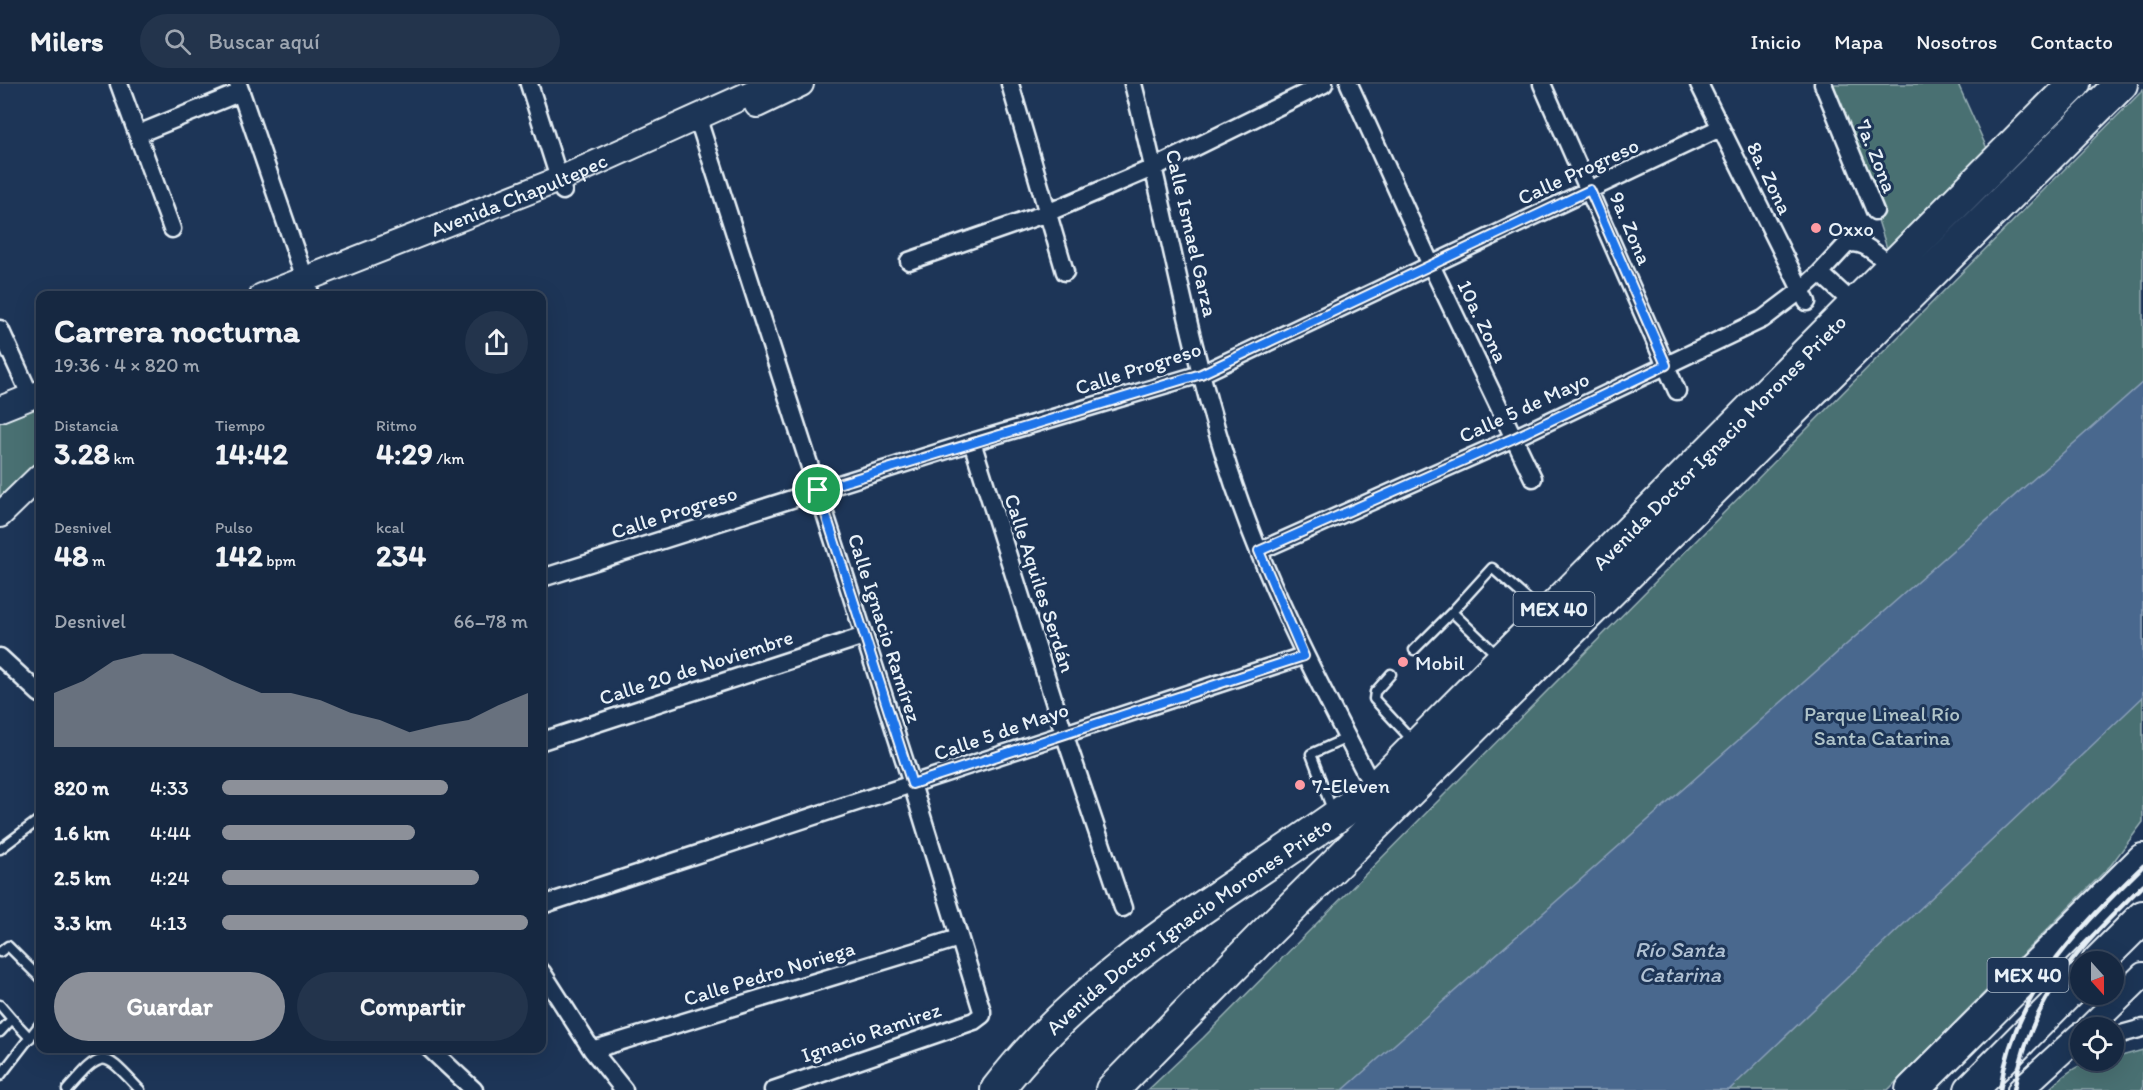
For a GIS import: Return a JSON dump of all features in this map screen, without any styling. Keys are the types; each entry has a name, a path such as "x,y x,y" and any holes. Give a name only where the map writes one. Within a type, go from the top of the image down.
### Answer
{"highway":[{"name":"Avenida Doctor Ignacio Morones Prieto","path":"997,1090 1077,1006 1198,908 1335,818 1374,789 2074,84"},
{"name":"Avenida Doctor Ignacio Morones Prieto","path":"1112,1090 1262,937 2121,84"},
{"path":"1262,937 1335,818"},
{"name":"MEX 40","path":"1912,1090 2143,860"},
{"name":"MEX 40","path":"2109,951 2143,917"},
{"name":"MEX 40","path":"1971,1090 2070,990"}],"main road":[{"name":"Avenida Chapultepec","path":"308,291 700,125 771,84"},
{"path":"700,125 801,84"},
{"path":"0,393 34,388"},
{"path":"0,409 34,388"},
{"path":"0,515 36,480"},
{"path":"2100,1017 2143,975"},
{"path":"2020,1090 2070,1048"}],"street":[{"path":"120,84 172,229"},
{"path":"529,84 560,185"},
{"path":"1010,84 1065,272"},
{"name":"Calle Ismael Garza","path":"1133,84 1155,166 1201,374 1224,456 1259,551 1304,656 1374,789"},
{"path":"909,261 1047,213 1155,166 1324,84"},
{"name":"10a. Zona","path":"1349,84 1431,266 1533,478"},
{"name":"9a. Zona","path":"1542,84 1677,391"},
{"name":"8a. Zona","path":"1699,84 1804,297"},
{"name":"7a. Zona","path":"1824,84 1875,211"},
{"path":"138,134 239,88 308,291"},
{"name":"Calle Ignacio Ramírez","path":"700,125 912,784 982,1015"},
{"name":"Calle Progreso","path":"546,577 972,442 1201,374 1720,128"},
{"name":"Calle 5 de Mayo","path":"1259,551 1514,438 1763,319 1804,297 1820,273 1845,246 1856,242 1893,267"},
{"path":"1820,273 1855,305"},
{"path":"0,329 34,388"},
{"name":"Calle Aquiles Serdán","path":"972,442 1064,733 1123,908"},
{"name":"Calle 20 de Noviembre","path":"546,740 864,636"},
{"name":"Calle 5 de Mayo","path":"546,904 1304,656"},
{"path":"0,657 36,690"},
{"name":"Calle Pedro Noriega","path":"592,1050 959,938"},
{"path":"546,978 592,1050 624,1090"},
{"name":"Ignacio Ramirez","path":"773,1090 974,1021 982,1015"},
{"path":"2124,1033 2143,1028"},
{"path":"434,1053 474,1090"}],"lane":[{"path":"1414,650 1492,568 1547,616"},
{"path":"1452,612 1503,660"},
{"path":"1391,674 1375,692 1374,699 1418,746"},
{"path":"1335,818 1311,754 1347,738"},
{"path":"0,849 36,822"},
{"path":"0,952 8,946 36,974"},
{"path":"0,1005 30,1038"},
{"path":"0,1032 12,1019"},
{"path":"0,1076 36,1030"},
{"path":"67,1090 92,1063 105,1059 112,1061 140,1090"}],"green space":[{"path":"1822,84 1958,84 1994,164 1893,267 1875,211"},
{"name":"Parque Lineal Río Santa Catarina","path":"2143,90 2143,822 2111,865 1888,1090 1148,1090 1203,1038"},
{"path":"36,396 36,480 0,515 0,409"},
{"path":"2143,1050 2143,1090 2048,1090 2070,1071 2124,1071 2124,1055"}],"water":[{"name":"Río Santa Catarina","path":"2143,382 2143,697 1729,1090 1343,1090"}],"railway":[{"path":"2000,1090 2008,1054 2019,1022 2051,966 2071,940 2143,866"},
{"path":"2014,1090 2032,1027 2060,976 2098,931 2143,885"}],"place":[{"name":"Oxxo","path":"1816,228"},
{"name":"Mobil","path":"1403,662"},
{"name":"7-Eleven","path":"1300,785"}],"route":[{"path":"1590,190 1666,365 1514,438 1259,551 1304,656 912,784 818,490 1201,374 1590,190"}]}
